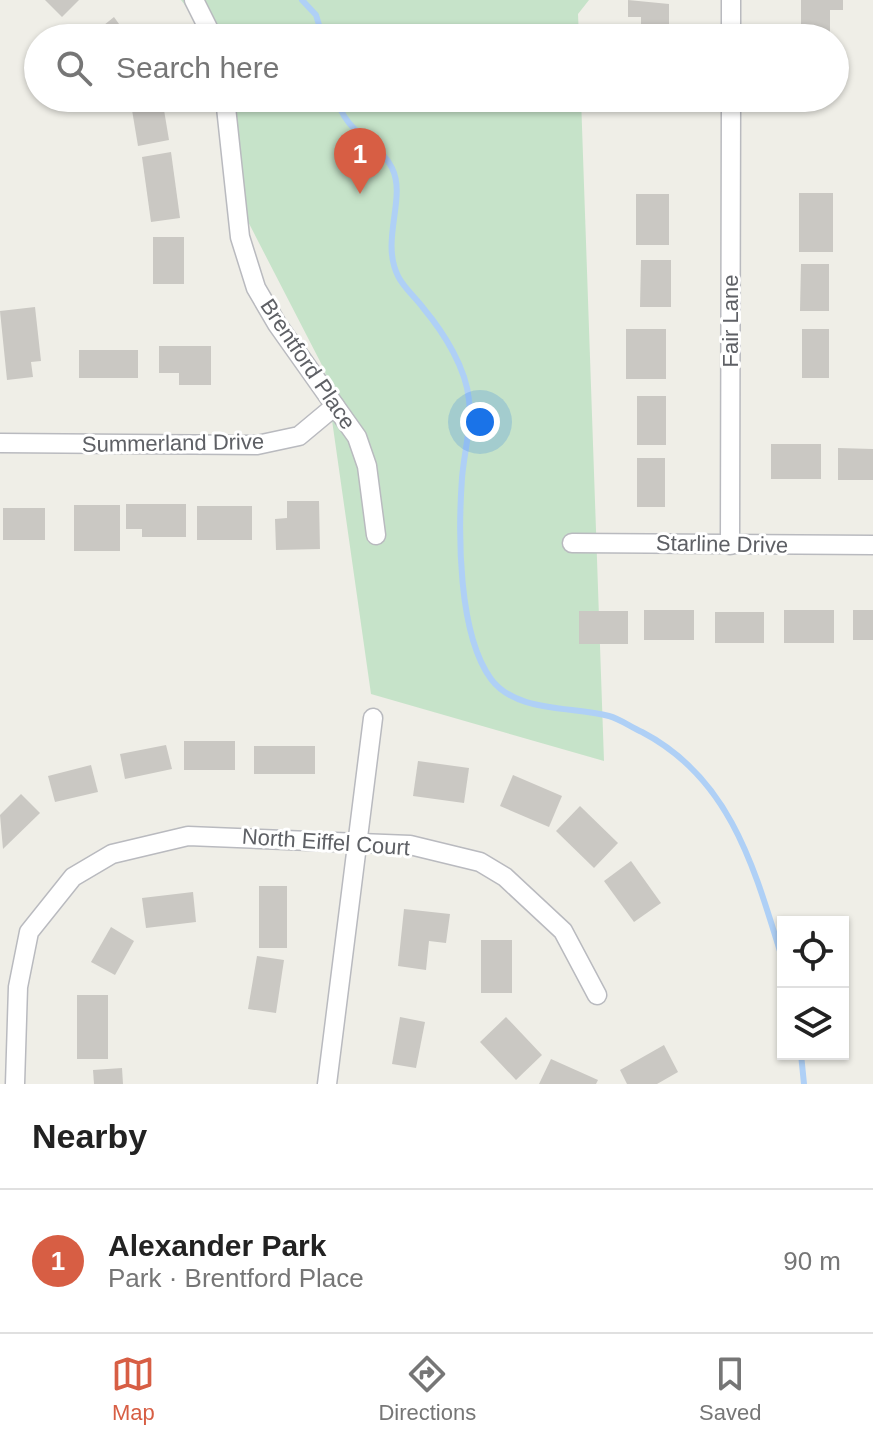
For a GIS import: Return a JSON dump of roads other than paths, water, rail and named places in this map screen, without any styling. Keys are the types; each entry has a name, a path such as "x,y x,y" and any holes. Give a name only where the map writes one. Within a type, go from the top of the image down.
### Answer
{"street":[{"path":"194,0 206,24"},
{"path":"731,0 731,24"},
{"name":"Brentford Place","path":"227,112 240,237 256,288 277,324 357,437 367,466 376,535"},
{"name":"Fair Lane","path":"730,545 731,112"},
{"name":"Summerland Drive","path":"0,443 257,445 299,436 335,406"},
{"name":"Starline Drive","path":"572,543 873,545"},
{"path":"327,1084 373,718"},
{"name":"North Eiffel Court","path":"15,1084 18,987 29,932 73,877 112,854 188,836 410,845 480,862 505,877 563,931 597,995"}],"waterway":[{"path":"302,0 316,15 319,24"},
{"path":"342,112 392,168 397,192 392,234 393,262 400,280 446,340 464,376 469,419 462,478 461,554 466,610 480,660 491,679 515,698 617,719 673,752 698,775 719,801 736,830 750,861 777,942"},
{"path":"802,1060 804,1084"}],"place":[{"name":"Alexander Park","path":"360,194"}]}
